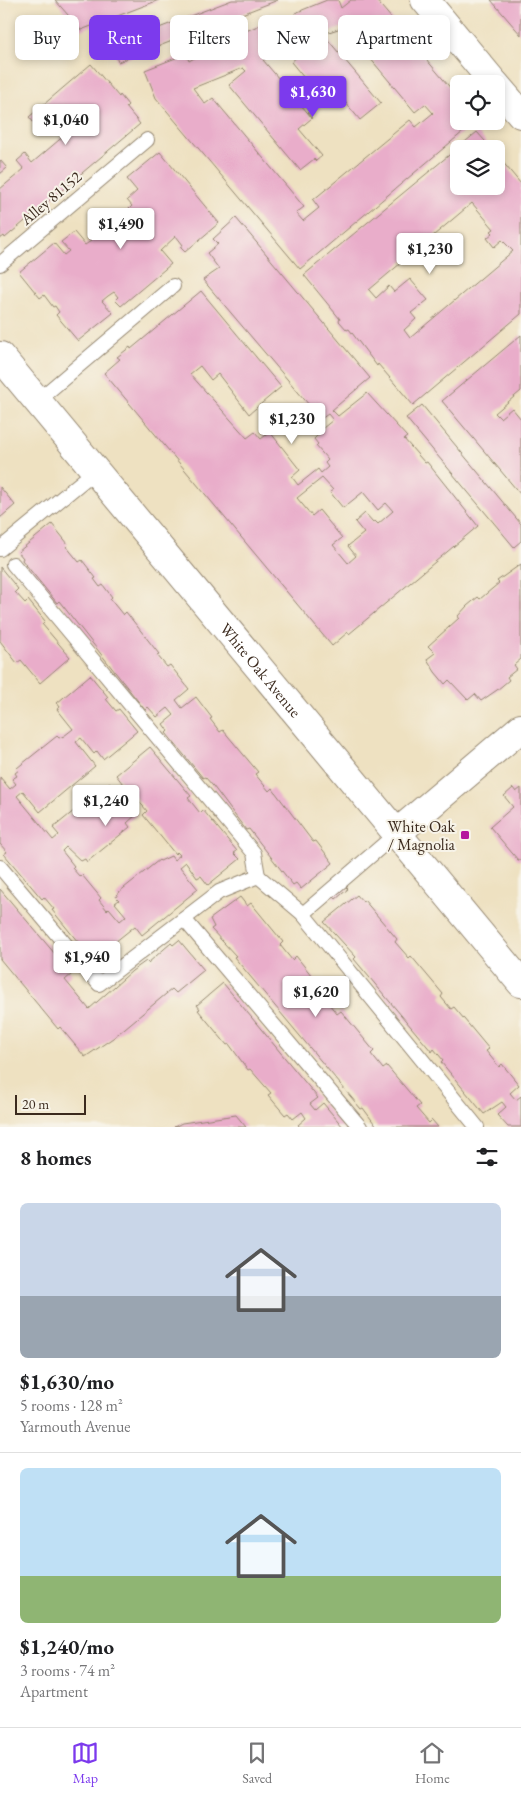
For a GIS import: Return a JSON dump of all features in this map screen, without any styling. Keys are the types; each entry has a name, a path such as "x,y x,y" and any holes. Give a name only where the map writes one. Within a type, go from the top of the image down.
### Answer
{"main road":[{"path":"425,0 488,75"},
{"path":"505,95 521,114"},
{"name":"White Oak Avenue","path":"0,356 521,983"},
{"path":"397,833 521,728"}],"lane":[{"name":"Alley 81152","path":"0,264 147,140"},
{"path":"37,401 173,286"},
{"path":"0,549 95,470"},
{"path":"13,564 254,853 258,876 304,914 477,1127"},
{"path":"304,914 397,833"},
{"path":"0,866 99,984 219,892 258,876"},
{"path":"184,919 360,1127"}],"building":[{"path":"55,0 159,0 120,15 89,15 89,27 81,30 79,28 79,15 68,15"},
{"path":"232,0 278,0 239,15 193,15"},
{"path":"327,0 338,0 341,8 351,0 376,0 389,15 338,15 338,29 328,32 328,15 296,15 295,13"},
{"path":"491,0 521,0 521,35"},
{"path":"170,24 170,42 160,46 160,28"},
{"path":"258,26 258,60 263,60 312,118 299,129 322,156 316,161 314,159 300,170 229,85 246,71 243,68 193,88 205,104 213,98 304,207 296,213 303,221 319,208 313,200 410,120 416,127 433,113 425,104 415,112 372,60 427,60 450,87 450,130 465,130 453,140 450,140 450,143 300,269 156,98 145,70 171,60 248,60 248,30"},
{"path":"328,40 338,52 338,60 345,60 381,103 360,120 336,91 323,101 291,62 293,60 328,60"},
{"path":"91,64 119,97 120,95 128,105 126,107 140,124 5,238 4,236 0,239 0,189 24,169 17,161 25,154 32,163 86,117 78,108 45,136 29,117"},
{"path":"477,132 484,140 467,140"},
{"path":"160,152 219,223 185,252 180,247 183,245 176,236 160,251 171,264 121,306 115,300 118,297 114,292 108,296 102,301 113,313 78,341 56,315 59,312 55,306 53,307 44,295 40,298 19,272 54,243 64,255 69,251 61,242 74,232 85,245 91,241 89,238 101,228 104,231 132,206 127,200 137,191 127,179"},
{"path":"450,154 450,195 505,195 505,165 521,184 521,314 413,405 378,364 377,366 349,329 347,330 339,321 340,319 304,275","holes":["472,203 494,229 491,231 493,233 487,238 494,247 502,240 513,251 410,338 404,330 416,319 411,313 428,300 410,279 394,292 389,286 376,298 369,290"]},
{"path":"0,160 7,168 0,174"},
{"path":"236,218 370,378 332,410 338,416 367,393 407,437 404,439 425,463 427,462 478,526 349,634 348,632 332,646 104,373 120,359 117,357 130,347 131,349 201,291 281,387 249,414 218,374 211,380 200,366 190,374 247,438 255,432 261,439 270,432 300,470 292,477 298,485 318,469 321,473 328,467 325,463 328,460 316,446 318,444 314,439 319,434 318,432 333,420 328,414 321,419 203,280 219,269 207,253 218,244 213,239","holes":["322,478 333,490 330,492 343,508 363,492 378,510 386,503 393,511 378,524 375,521 373,522 365,513 355,522 364,533 348,546 356,556 348,563 333,545 342,538 319,510 312,516 297,498"]},
{"path":"521,335 521,391 495,413 500,418 512,408 521,419 521,495 442,401"},
{"path":"422,405 521,524 521,541 514,547 406,418"},
{"path":"0,487 15,505 0,518"},
{"path":"52,524 79,562 82,560 96,578 94,579 100,587 103,585 112,597 110,599 123,615 126,612 159,654 157,655 167,667 170,665 189,689 176,700 182,708 196,697 220,732 223,730 258,772 255,774 269,791 272,788 313,842 316,841 333,863 301,889 296,883 293,885 249,829 246,830 213,786 205,777 203,778 166,733 168,731 163,724 174,715 168,708 157,717 148,707 145,710 59,601 57,603 22,560 23,558 18,552"},
{"path":"521,564 521,659 514,665 517,669 507,677 509,680 497,690 481,701 475,694 468,700 449,680 445,684 435,672 427,659 435,653 428,646 459,618 458,616 467,606 478,597 480,599 499,583 497,581"},
{"path":"0,567 18,589 15,592 25,603 28,600 45,621 42,624 70,657 40,683 21,660 17,663 0,641"},
{"path":"90,675 108,697 106,699 116,711 119,709 137,731 103,759 97,751 94,754 81,738 76,742 95,766 40,812 23,791 17,796 53,840 59,835 53,828 75,810 78,813 89,804 87,801 109,783 136,815 127,823 130,827 87,862 85,859 81,861 66,847 62,851 74,866 72,868 80,877 82,875 101,898 99,900 107,910 109,908 120,921 126,916 115,903 119,900 116,897 119,892 159,860 171,856 174,860 180,855 177,852 175,854 143,815 147,811 134,795 130,798 120,787 123,784 116,775 150,747 191,796 188,798 200,813 203,810 237,851 234,853 240,859 208,885 201,876 197,878 186,862 180,867 198,889 142,935 135,926 95,958 89,951 87,953 52,910 54,909 44,897 42,899 4,854 7,852 0,844 0,777 10,789 16,784 12,779 17,776 15,773 19,770 17,768 57,736 59,738 64,736 73,729 57,709 60,707 57,703"},
{"path":"513,788 516,792 521,788 521,860 518,860 490,827 513,807 504,796"},
{"path":"342,883 348,889 336,899 330,893"},
{"path":"0,889 72,974 65,980 89,1009 132,971 146,961 148,963 171,943 173,945 179,940 204,970 176,993 172,989 113,1038 85,1057 60,1027 58,1029 0,959"},
{"path":"357,895 363,902 364,900 397,939 395,942 409,958 411,956 443,994 441,997 451,1009 454,1007 489,1049 486,1051 499,1067 502,1064 519,1085 510,1093 516,1100 521,1096 521,1127 508,1127 497,1115 506,1107 502,1102 484,1114 441,1062 443,1060 434,1049 432,1052 354,959 356,957 324,922"},
{"path":"240,897 247,906 251,903 283,942 280,945 292,960 296,956 328,996 325,999 337,1014 341,1011 374,1051 371,1054 383,1069 387,1066 420,1105 416,1108 429,1123 432,1120 438,1127 377,1127 363,1108 361,1109 234,957 236,956 211,929 214,927 210,919"},
{"path":"223,983 318,1098 310,1104 315,1110 323,1103 343,1127 300,1127 298,1125 306,1118 302,1112 293,1119 288,1113 285,1115 268,1095 271,1093 250,1069 248,1070 229,1044 227,1045 198,1010 200,1009 197,1005"},
{"path":"236,1115 246,1127 174,1127 182,1123"}],"place":[{"name":"White Oak / Magnolia","path":"465,835"}]}
